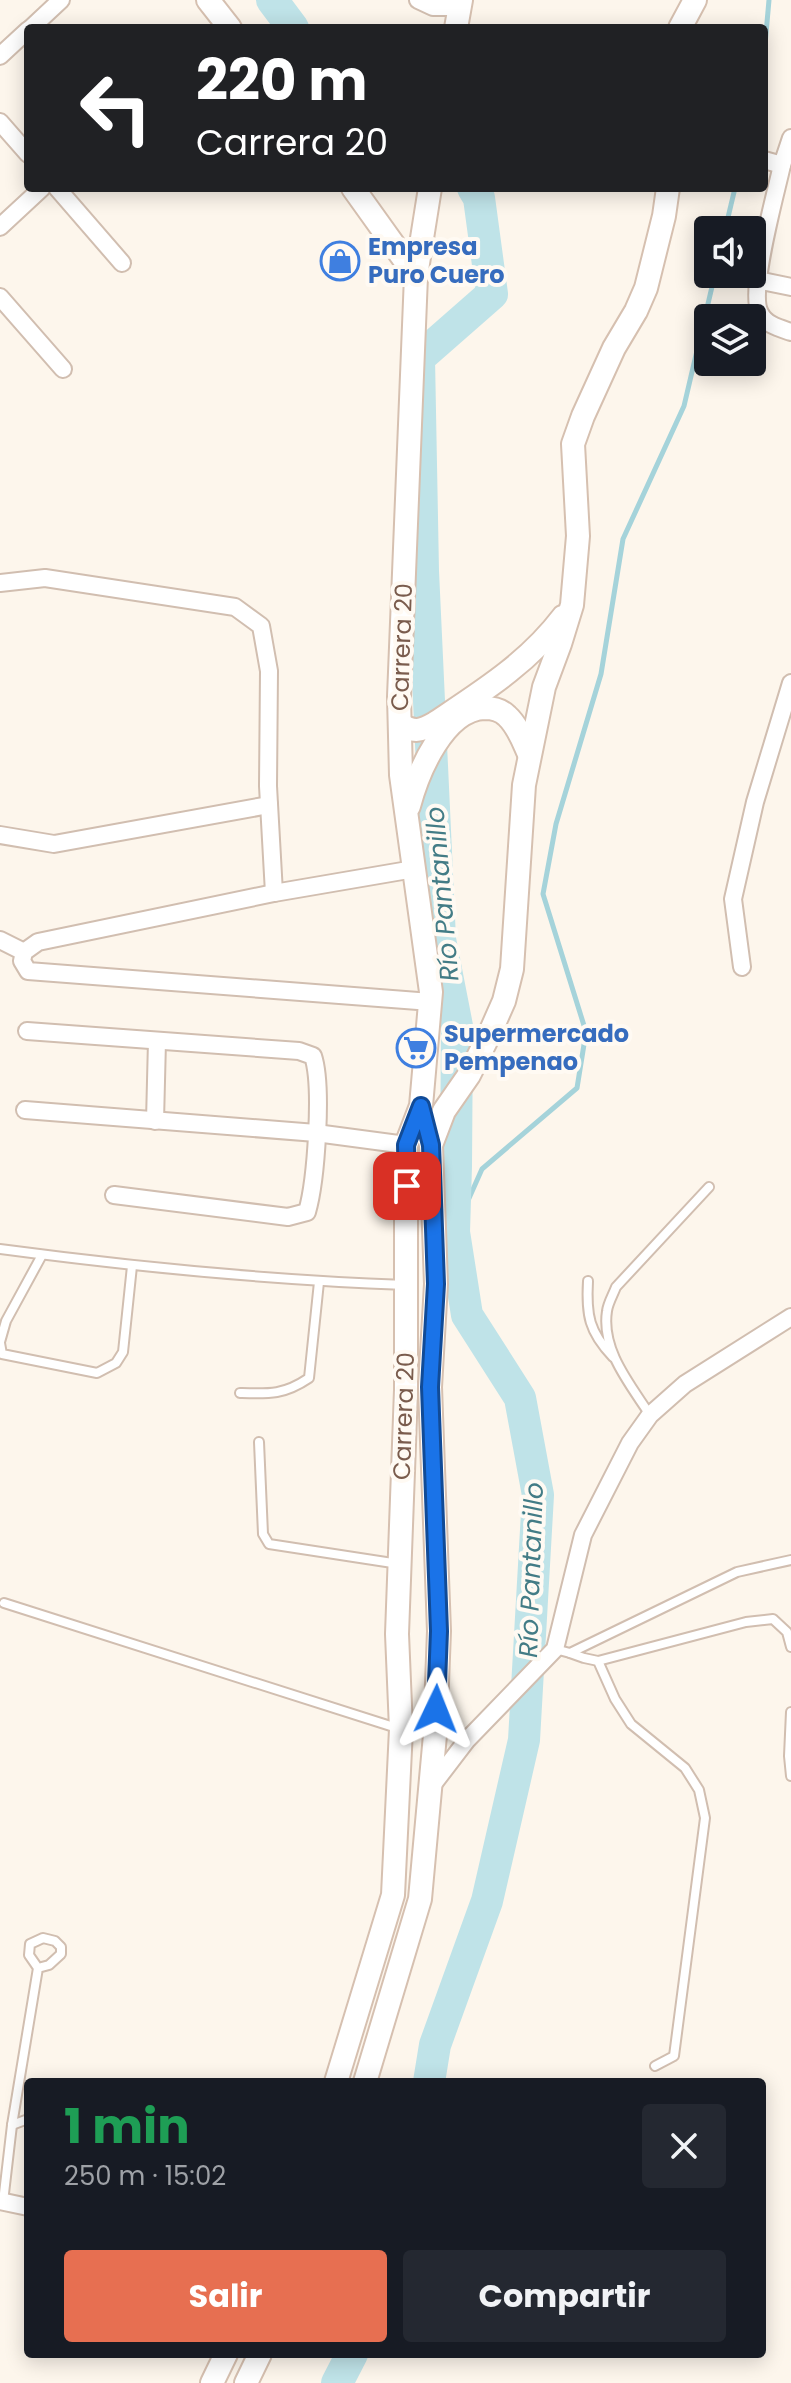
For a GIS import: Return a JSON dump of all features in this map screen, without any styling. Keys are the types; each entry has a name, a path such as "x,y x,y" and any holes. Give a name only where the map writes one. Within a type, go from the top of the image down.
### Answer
{"main road":[{"path":"208,0 224,24"},
{"path":"682,24 695,0"},
{"path":"695,0 695,24"},
{"path":"356,192 416,276"},
{"name":"Carrera 20","path":"337,2078 393,1895 401,1729 397,1634 406,1390 406,1145 421,1106 431,1002 401,775 400,724 416,276 429,192"},
{"path":"431,1145 444,1111 469,1075 504,1001 512,969 524,785 529,754 544,687 572,605 578,536 573,444 609,359 646,288 667,192"},
{"path":"433,741 525,660 548,637 572,605"},
{"path":"406,815 433,741 458,718 477,708 494,708 506,715 520,733 529,754"},
{"path":"400,724 409,730 421,731 433,741"},
{"name":"Carrera 20","path":"366,2078 420,1899 435,1735 439,1631 430,1387 436,1284 431,1145 421,1106"},
{"path":"212,2383 224,2358"},
{"path":"246,2383 258,2358"}],"street":[{"path":"35,24 61,0"},
{"path":"418,0 433,7 459,12"},
{"path":"0,56 24,34"},
{"path":"0,122 24,149"},
{"path":"766,239 791,138"},
{"path":"768,161 782,165"},
{"path":"0,227 38,192"},
{"path":"60,192 122,263"},
{"path":"766,282 791,287"},
{"path":"757,288 758,310 768,323 791,332"},
{"path":"0,297 63,369"},
{"path":"0,583 45,578 235,607 261,626 269,671 268,786 274,893"},
{"path":"742,967 733,899 755,802 791,686"},
{"path":"0,835 54,844 269,805"},
{"path":"414,869 274,893 38,942 24,952 22,961 28,971 431,1002"},
{"path":"0,940 24,952"},
{"path":"27,1031 299,1051 313,1056 318,1071 316,1133 307,1212 288,1217 114,1195"},
{"path":"155,1121 157,1041"},
{"path":"25,1110 316,1133 406,1145"},
{"path":"430,1788 467,1740 557,1653 583,1535 630,1443 650,1415 685,1384 791,1317"},
{"path":"1,2202 24,2206"}],"lane":[{"path":"613,1358 606,1326 607,1308 616,1287 709,1187"},
{"path":"0,1249 132,1266 319,1282 407,1285"},
{"path":"42,1255 6,1321 0,1343 2,1354 97,1373 116,1363 123,1352 132,1266"},
{"path":"588,1281 590,1320 596,1340 613,1358 650,1415"},
{"path":"240,1393 272,1394 293,1389 309,1378 319,1282"},
{"path":"259,1442 263,1534 269,1544 400,1565"},
{"path":"557,1653 737,1572 791,1560"},
{"path":"4,1603 401,1729"},
{"path":"557,1653 598,1661 746,1622 773,1619 787,1632 791,1647"},
{"path":"598,1661 615,1699 631,1724 685,1768 699,1790 705,1818 674,2056 655,2066"},
{"path":"791,1712 791,1776"},
{"path":"1,2202 38,1968"},
{"path":"12,2125 24,2120"}],"waterway":[{"name":"Río Pantanillo","path":"272,0 290,24"},
{"path":"767,24 769,0"},
{"name":"Río Pantanillo","path":"430,2078 435,2045 487,1901 524,1740 538,1495 520,1398 467,1315 454,1232 457,1026 440,939 423,571 419,358 492,294 479,198 475,192"},
{"path":"728,216 734,192"},
{"path":"454,1232 482,1169 577,1088 586,1032 543,894 556,824 601,674 623,539 684,406 712,288"},
{"name":"Río Pantanillo","path":"337,2383 350,2358"}],"place":[{"name":"Empresa Puro Cuero","path":"340,261"},
{"name":"Supermercado Pempenao","path":"416,1048"}],"route":[{"path":"407,1186 406,1145 421,1106 431,1145 436,1284 430,1387 439,1631 436,1709"}]}
